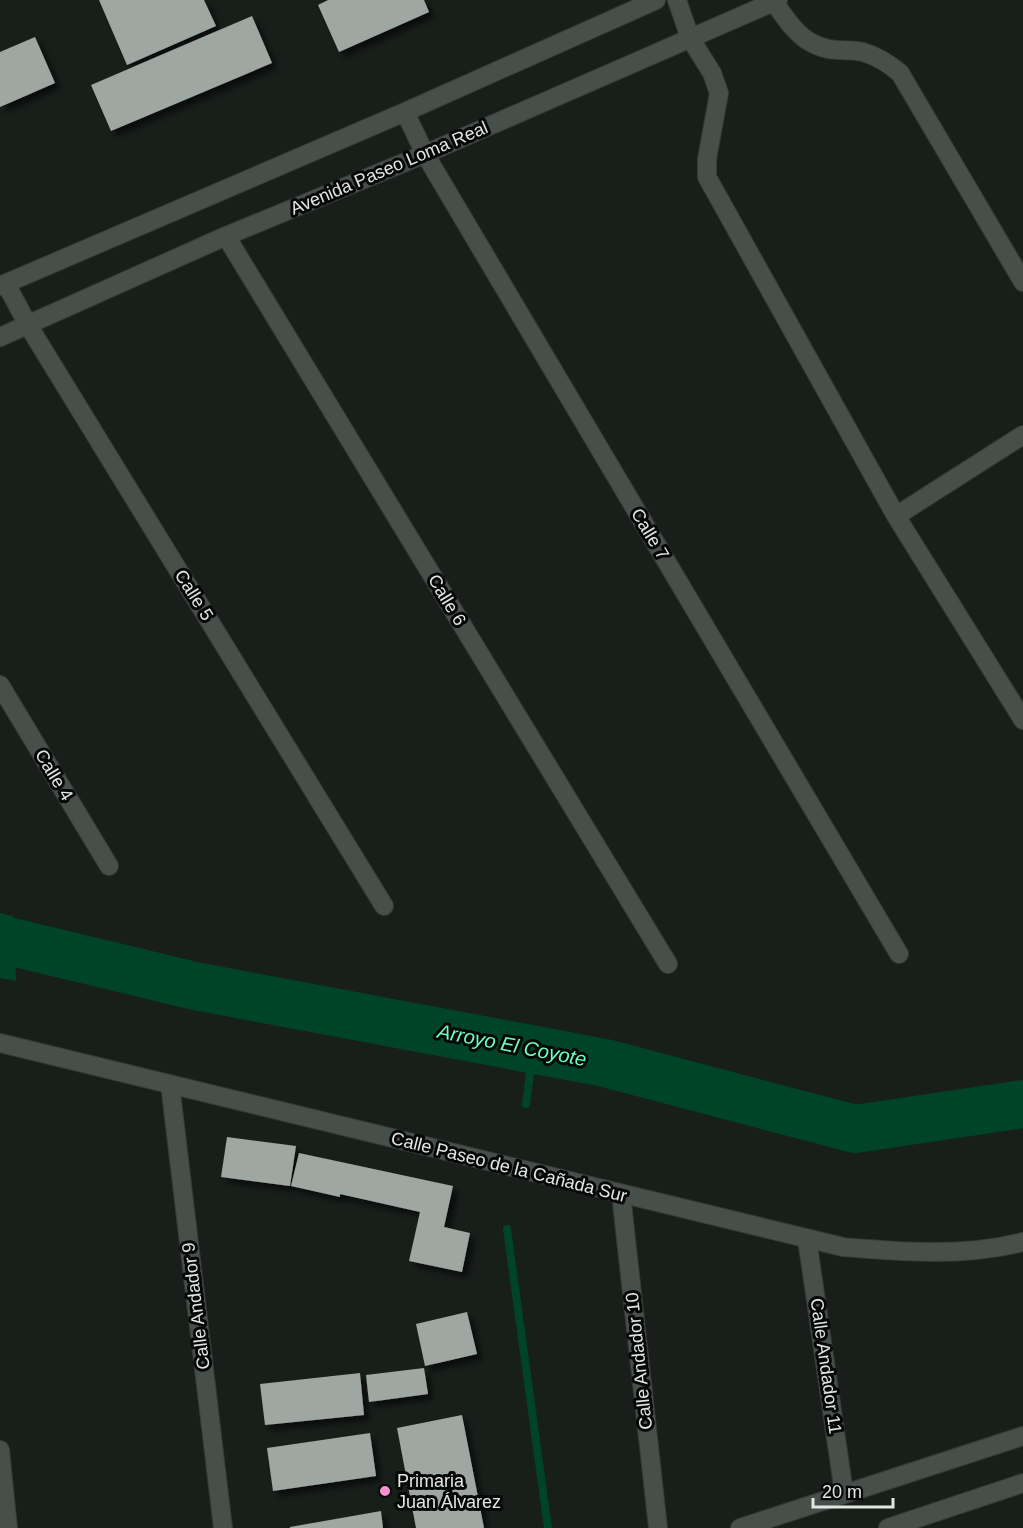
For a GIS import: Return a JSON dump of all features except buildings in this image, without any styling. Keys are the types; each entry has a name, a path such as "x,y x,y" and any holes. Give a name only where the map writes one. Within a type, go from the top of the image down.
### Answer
{"street":[{"path":"3,285 405,112 656,0"},
{"path":"677,0 690,38 712,74 719,93 707,159 707,177 896,516 1023,720"},
{"path":"776,1 791,24 811,43 833,51 861,52 886,61 900,73 1023,282"},
{"name":"Avenida Paseo Loma Real","path":"0,337 226,236 425,154 776,1"},
{"name":"Calle 7","path":"405,112 425,154 899,954"},
{"name":"Calle 6","path":"226,236 668,964"},
{"name":"Calle 5","path":"3,285 384,906"},
{"path":"896,516 1023,435"},
{"name":"Calle 4","path":"0,685 109,866"},
{"name":"Calle Paseo de la Cañada Sur","path":"0,1043 843,1247 944,1253 976,1251 1023,1242"},
{"name":"Calle Andador 9","path":"170,1084 223,1528"},
{"name":"Calle Andador 10","path":"621,1194 658,1528"},
{"name":"Calle Andador 11","path":"807,1239 844,1493"},
{"path":"740,1528 1023,1436"},
{"path":"0,1450 8,1528"},
{"path":"888,1528 1023,1484"}],"shaded area":[{"path":"0,913 13,916 16,981 0,978"}],"waterway":[{"name":"Arroyo El Coyote","path":"0,939 195,986 605,1063 855,1129 1023,1104"},
{"path":"526,1104 533,1050"},
{"path":"507,1229 548,1528"}],"place":[{"name":"Primaria Juan Álvarez","path":"385,1491"}]}
